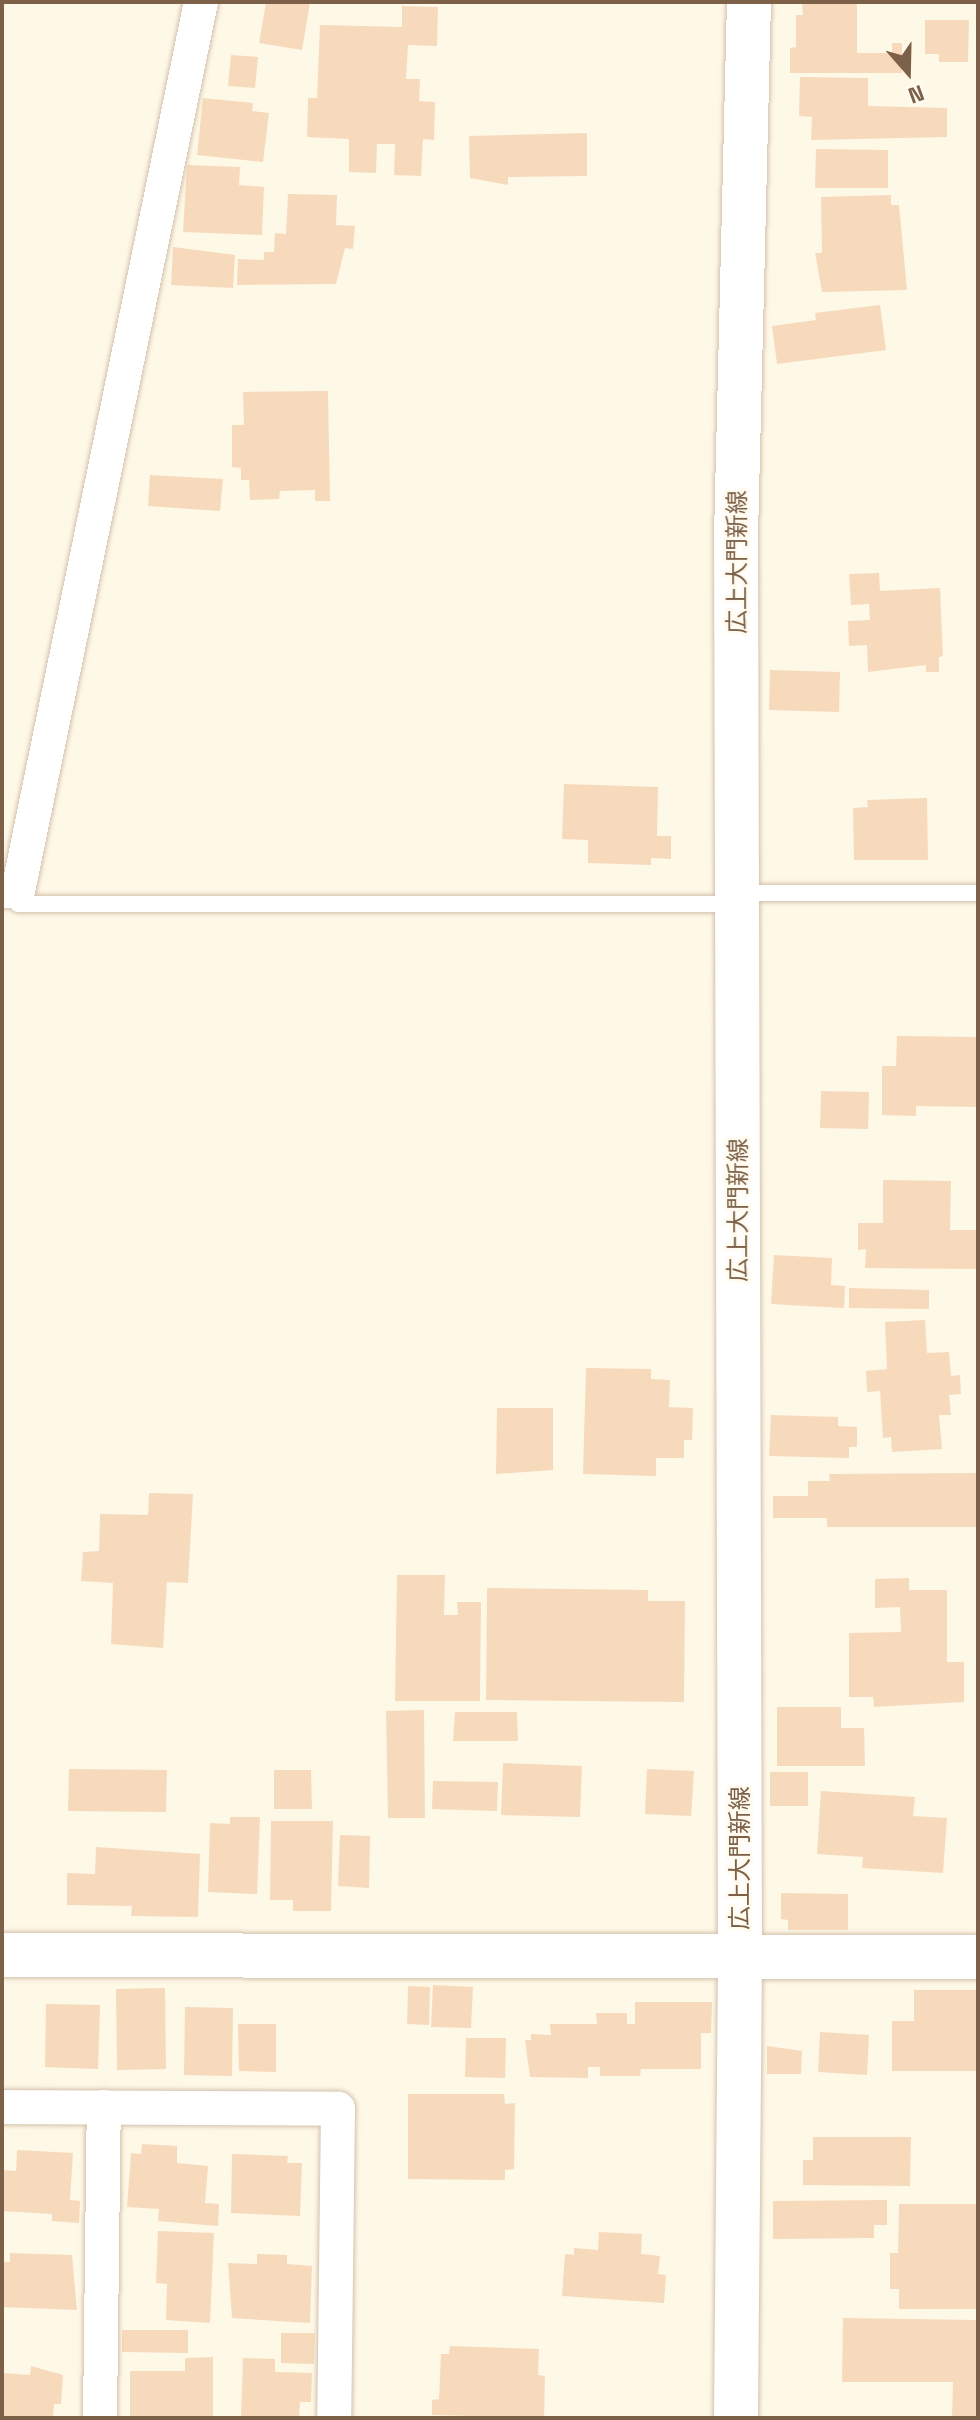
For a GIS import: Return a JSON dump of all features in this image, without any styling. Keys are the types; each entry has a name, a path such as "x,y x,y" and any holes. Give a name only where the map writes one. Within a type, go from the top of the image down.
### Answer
{"main road":[{"name":"広上大門新線","path":"736,2418 740,1958 736,536 749,2"},
{"path":"2,1955 978,1957"}],"street":[{"path":"10,898 18,891 201,2"},
{"path":"2,2107 338,2109 334,2418"},
{"path":"100,2418 104,2107"}],"lane":[{"path":"10,898 737,899 978,893"}],"building":[{"path":"266,2 310,2 302,50 259,43"},
{"path":"802,2 857,2 857,53 892,53 892,43 902,43 902,73 790,73 790,48 796,47 796,15 803,15"},
{"path":"402,6 438,7 437,46 408,45 406,79 420,79 419,101 435,102 434,140 423,139 421,176 394,175 395,144 377,144 376,173 349,172 349,139 307,137 308,98 317,98 320,25 402,27"},
{"path":"925,20 969,20 968,62 939,62 939,54 925,54"},
{"path":"231,55 258,57 255,88 228,86"},
{"path":"800,77 868,78 868,106 947,108 947,137 811,140 812,117 799,116"},
{"path":"203,98 253,103 252,111 269,113 263,162 197,155"},
{"path":"587,133 587,176 508,177 508,185 470,178 469,136"},
{"path":"816,149 888,150 888,188 815,188"},
{"path":"187,165 240,167 239,185 264,187 262,235 183,232"},
{"path":"288,194 337,195 336,225 355,226 353,249 345,248 336,284 237,285 238,259 264,260 264,252 274,252 275,233 286,234"},
{"path":"891,195 891,205 899,205 907,290 822,292 815,253 822,253 821,197"},
{"path":"173,247 235,255 233,288 171,285"},
{"path":"880,305 886,350 777,364 772,326 816,320 815,313"},
{"path":"328,391 330,501 315,501 315,490 280,491 279,499 250,500 249,480 241,480 241,468 232,467 232,425 244,425 243,392"},
{"path":"150,475 223,479 220,511 148,506"},
{"path":"879,573 880,591 940,588 943,656 939,657 939,672 926,672 926,665 868,672 867,645 849,646 848,621 870,620 869,604 851,605 849,574"},
{"path":"770,670 840,672 839,712 769,710"},
{"path":"564,784 658,787 657,836 671,836 671,859 651,858 651,865 588,863 588,840 562,839"},
{"path":"927,798 928,860 854,860 853,808 868,807 867,800"},
{"path":"897,1036 978,1037 978,1107 916,1106 916,1116 882,1115 882,1066 896,1066"},
{"path":"821,1091 869,1092 868,1129 820,1128"},
{"path":"883,1180 951,1181 950,1230 978,1230 978,1269 865,1268 866,1249 858,1250 858,1223 883,1223"},
{"path":"774,1255 832,1258 831,1285 845,1286 844,1308 771,1304"},
{"path":"849,1288 929,1290 929,1309 849,1308"},
{"path":"925,1320 927,1353 949,1352 951,1376 960,1375 961,1394 949,1395 951,1415 939,1415 942,1449 892,1452 891,1437 883,1438 880,1391 867,1392 866,1371 887,1369 885,1322"},
{"path":"586,1368 651,1369 651,1379 670,1380 669,1407 693,1408 692,1440 684,1440 684,1458 656,1458 656,1476 583,1474"},
{"path":"497,1408 553,1408 553,1470 496,1474"},
{"path":"771,1415 838,1417 838,1426 857,1427 857,1447 849,1447 849,1458 769,1456"},
{"path":"978,1473 977,1527 827,1527 827,1518 773,1518 773,1496 808,1496 808,1481 830,1481 829,1474"},
{"path":"149,1493 193,1494 188,1583 167,1582 163,1648 111,1644 113,1583 81,1581 83,1552 99,1551 100,1514 148,1515"},
{"path":"397,1575 445,1575 444,1615 458,1615 457,1602 481,1602 480,1701 395,1701"},
{"path":"909,1578 909,1590 947,1590 947,1662 964,1662 964,1702 874,1707 873,1697 849,1697 849,1633 901,1632 900,1607 875,1608 875,1579"},
{"path":"487,1588 648,1590 648,1601 685,1601 684,1702 486,1700"},
{"path":"777,1707 841,1707 841,1728 864,1728 865,1766 777,1766"},
{"path":"424,1710 425,1818 388,1818 386,1711"},
{"path":"455,1712 517,1712 518,1741 453,1741"},
{"path":"503,1763 582,1766 580,1817 501,1815"},
{"path":"69,1769 167,1770 166,1812 68,1811"},
{"path":"647,1769 694,1771 691,1816 645,1814"},
{"path":"274,1770 311,1770 312,1809 274,1809"},
{"path":"770,1772 808,1772 808,1806 770,1806"},
{"path":"433,1781 498,1782 497,1811 432,1809"},
{"path":"821,1791 915,1797 913,1816 947,1818 943,1873 862,1868 863,1857 817,1854"},
{"path":"230,1817 260,1817 257,1894 208,1892 210,1823 230,1824"},
{"path":"271,1821 333,1821 331,1911 293,1911 293,1900 270,1900"},
{"path":"340,1835 370,1836 369,1888 338,1886"},
{"path":"96,1847 200,1854 198,1917 131,1916 132,1906 67,1905 67,1873 95,1874"},
{"path":"781,1893 848,1894 848,1930 788,1930 788,1920 781,1919"},
{"path":"433,1985 473,1987 471,2028 431,2027"},
{"path":"408,1986 430,1987 429,2025 407,2024"},
{"path":"165,1988 166,2069 117,2070 116,1989"},
{"path":"914,1990 978,1990 978,2071 892,2071 892,2021 914,2021"},
{"path":"635,2002 712,2002 711,2033 701,2033 701,2069 641,2069 640,2076 600,2076 600,2067 588,2067 588,2078 530,2077 525,2040 531,2040 531,2034 551,2035 550,2024 597,2024 596,2013 627,2013 627,2024 635,2024"},
{"path":"46,2004 100,2005 98,2069 45,2067"},
{"path":"185,2007 233,2008 232,2076 184,2075"},
{"path":"238,2024 276,2024 276,2072 239,2071"},
{"path":"820,2032 869,2035 867,2075 818,2072"},
{"path":"466,2038 506,2038 505,2078 465,2077"},
{"path":"767,2046 802,2051 801,2074 767,2074"},
{"path":"408,2094 504,2094 505,2104 515,2103 514,2169 505,2170 505,2180 408,2179"},
{"path":"813,2137 911,2137 910,2186 803,2185 803,2160 813,2160"},
{"path":"142,2144 177,2146 177,2163 208,2166 205,2203 219,2204 218,2226 158,2221 159,2209 127,2207 131,2153 141,2154"},
{"path":"17,2150 73,2153 70,2200 80,2201 79,2223 52,2221 52,2214 2,2211 2,2170 16,2171"},
{"path":"232,2154 288,2156 287,2163 302,2163 300,2216 231,2213"},
{"path":"887,2200 887,2225 874,2225 874,2238 773,2239 773,2201"},
{"path":"899,2204 978,2204 978,2309 899,2309 899,2289 890,2289 890,2253 898,2253"},
{"path":"158,2231 214,2233 210,2323 166,2320 167,2284 156,2283"},
{"path":"599,2232 642,2234 641,2254 660,2256 658,2274 666,2275 664,2303 562,2296 565,2254 574,2255 574,2248 598,2250"},
{"path":"10,2253 72,2255 77,2310 2,2307 2,2262 10,2262"},
{"path":"257,2254 287,2255 287,2264 312,2266 310,2323 232,2318 228,2263 257,2264"},
{"path":"843,2318 978,2320 978,2418 952,2418 953,2382 842,2382"},
{"path":"122,2330 188,2330 188,2353 122,2352"},
{"path":"281,2333 315,2333 314,2364 281,2363"},
{"path":"450,2346 539,2349 538,2375 545,2376 544,2418 432,2415 432,2400 439,2399 441,2354 449,2354"},
{"path":"213,2357 213,2417 130,2418 130,2371 185,2371 185,2358"},
{"path":"243,2358 275,2359 275,2372 312,2373 311,2402 300,2402 299,2418 241,2416"},
{"path":"31,2366 63,2375 61,2404 54,2404 53,2418 2,2418 2,2373 30,2375"}]}
